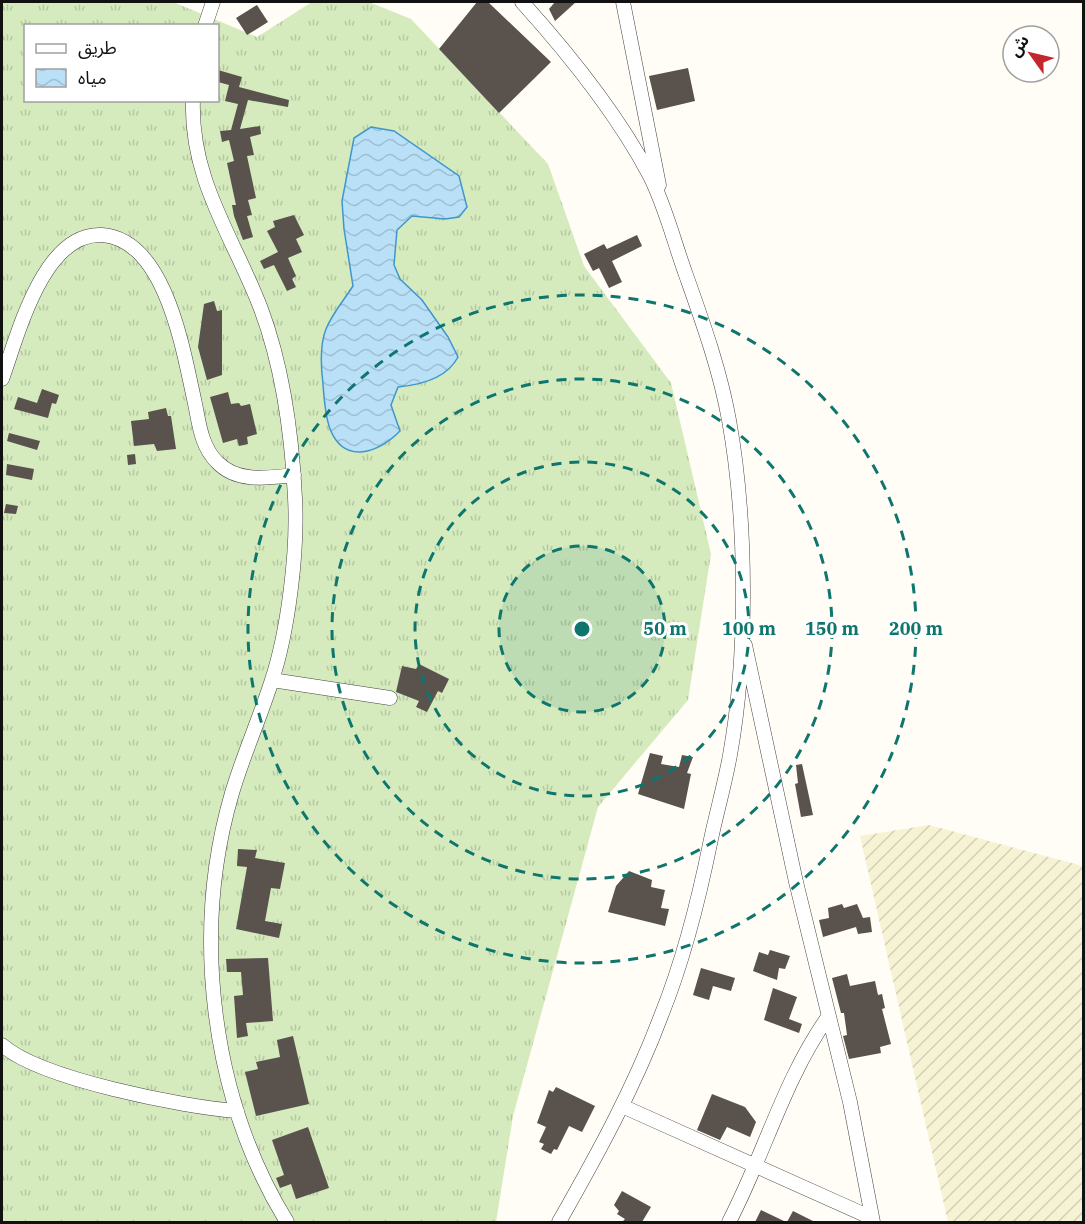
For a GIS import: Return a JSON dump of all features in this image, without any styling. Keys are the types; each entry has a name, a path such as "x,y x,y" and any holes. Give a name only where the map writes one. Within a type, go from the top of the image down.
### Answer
{"street":[{"path":"206,24 213,2"},
{"path":"522,2 562,47 589,84 635,151 661,198"},
{"path":"559,1222 622,1106 662,1014 696,911 730,754 742,631 738,492 729,417 708,334 661,198 623,2"},
{"path":"193,102 195,146 203,178 261,309 270,340 285,406 294,475 296,523 292,573 272,680 231,796 221,841 213,898 212,948 215,1001 228,1077 237,1111 256,1162 287,1222"},
{"path":"2,379 26,311 47,270 59,254 68,246 88,236 119,238 137,249 148,262 175,322 200,431 208,452 223,467 246,478 294,475"},
{"path":"742,631 828,1017 850,1102 873,1220"},
{"path":"272,680 390,698"},
{"path":"729,1222 811,1040 828,1017"},
{"path":"2,1045 12,1054 30,1062 77,1078 178,1104 237,1111"},
{"path":"622,1106 873,1220"}],"shaded area":[{"path":"929,825 1083,866 1083,1222 948,1222 860,836"}],"green space":[{"path":"2,2 173,2 257,37 312,2 369,2 411,19 548,164 584,266 671,383 711,554 688,700 598,807 513,1116 496,1222 2,1222"}],"water":[{"path":"371,127 394,131 459,176 467,207 459,217 445,219 412,216 397,230 394,265 400,279 422,300 448,337 458,357 447,370 432,379 398,387 391,405 400,431 382,445 363,452 344,448 336,441 328,424 322,349 329,323 353,286 342,201 354,138"}],"building":[{"path":"477,2 488,2 551,62 499,113 439,49"},
{"path":"555,2 576,2 555,21 549,9"},
{"path":"257,5 268,22 247,35 236,18"},
{"path":"688,68 695,101 657,110 649,76"},
{"path":"219,70 242,77 239,87 289,100 288,107 248,100 240,129 260,126 261,134 250,137 254,155 247,156 256,198 248,200 252,215 247,216 253,237 243,240 234,216 232,205 236,205 227,163 234,161 229,140 222,142 220,131 231,130 238,104 225,101 229,85 219,82"},
{"path":"294,215 304,235 296,239 302,252 288,258 296,276 292,279 296,287 287,291 274,265 264,269 260,261 278,252 267,231 275,227 273,221"},
{"path":"637,235 642,246 612,261 622,282 609,288 599,268 593,271 584,254 604,244 607,249"},
{"path":"214,301 217,311 222,310 222,375 207,380 198,347 204,304"},
{"path":"42,389 59,395 56,404 52,403 48,418 14,409 18,397 37,403"},
{"path":"228,392 231,404 239,403 241,406 250,404 257,434 247,437 248,444 239,446 237,439 223,443 210,397"},
{"path":"166,408 168,416 171,416 176,449 157,451 154,444 134,446 131,421 149,419 148,412"},
{"path":"9,433 40,441 37,450 7,441"},
{"path":"135,454 136,464 128,465 127,455"},
{"path":"7,464 34,469 32,480 6,475"},
{"path":"6,504 18,506 16,514 4,513"},
{"path":"419,664 449,679 442,693 438,691 427,712 416,707 419,701 396,692 402,666 416,669"},
{"path":"650,753 663,756 661,764 679,767 682,755 693,757 687,773 691,774 684,809 638,794"},
{"path":"802,764 813,815 801,817 795,784 798,783 796,765"},
{"path":"238,849 257,850 255,858 285,863 280,889 271,888 265,921 282,924 279,938 236,929 247,867 237,866"},
{"path":"629,871 652,880 651,887 665,890 661,908 669,909 665,926 608,912 616,886"},
{"path":"842,904 844,908 857,904 863,918 870,917 872,932 858,934 856,927 823,937 819,920 829,918 828,908"},
{"path":"770,950 790,956 785,969 779,968 777,980 753,971 759,952 768,955"},
{"path":"268,958 273,1021 246,1023 248,1036 237,1038 234,996 243,995 241,972 227,972 226,959"},
{"path":"701,968 735,978 731,991 713,986 709,1000 693,995"},
{"path":"847,974 850,986 875,981 878,995 882,994 885,1008 882,1009 891,1044 880,1047 881,1053 849,1059 843,1036 847,1035 844,1013 841,1013 832,978"},
{"path":"773,988 797,997 789,1019 802,1024 799,1033 764,1020"},
{"path":"293,1036 309,1104 256,1116 245,1072 258,1069 256,1062 280,1057 277,1040"},
{"path":"556,1087 595,1106 582,1132 569,1126 557,1150 554,1149 551,1154 541,1149 544,1144 539,1142 546,1127 537,1123 549,1090 553,1092"},
{"path":"712,1094 745,1107 756,1122 750,1137 727,1127 720,1140 697,1130"},
{"path":"308,1127 329,1188 296,1199 291,1184 280,1188 276,1178 284,1175 272,1140"},
{"path":"622,1191 651,1207 642,1222 622,1222 625,1219 617,1214 619,1211 614,1205"},
{"path":"761,1210 786,1222 755,1222"},
{"path":"793,1211 815,1222 787,1222"}]}
